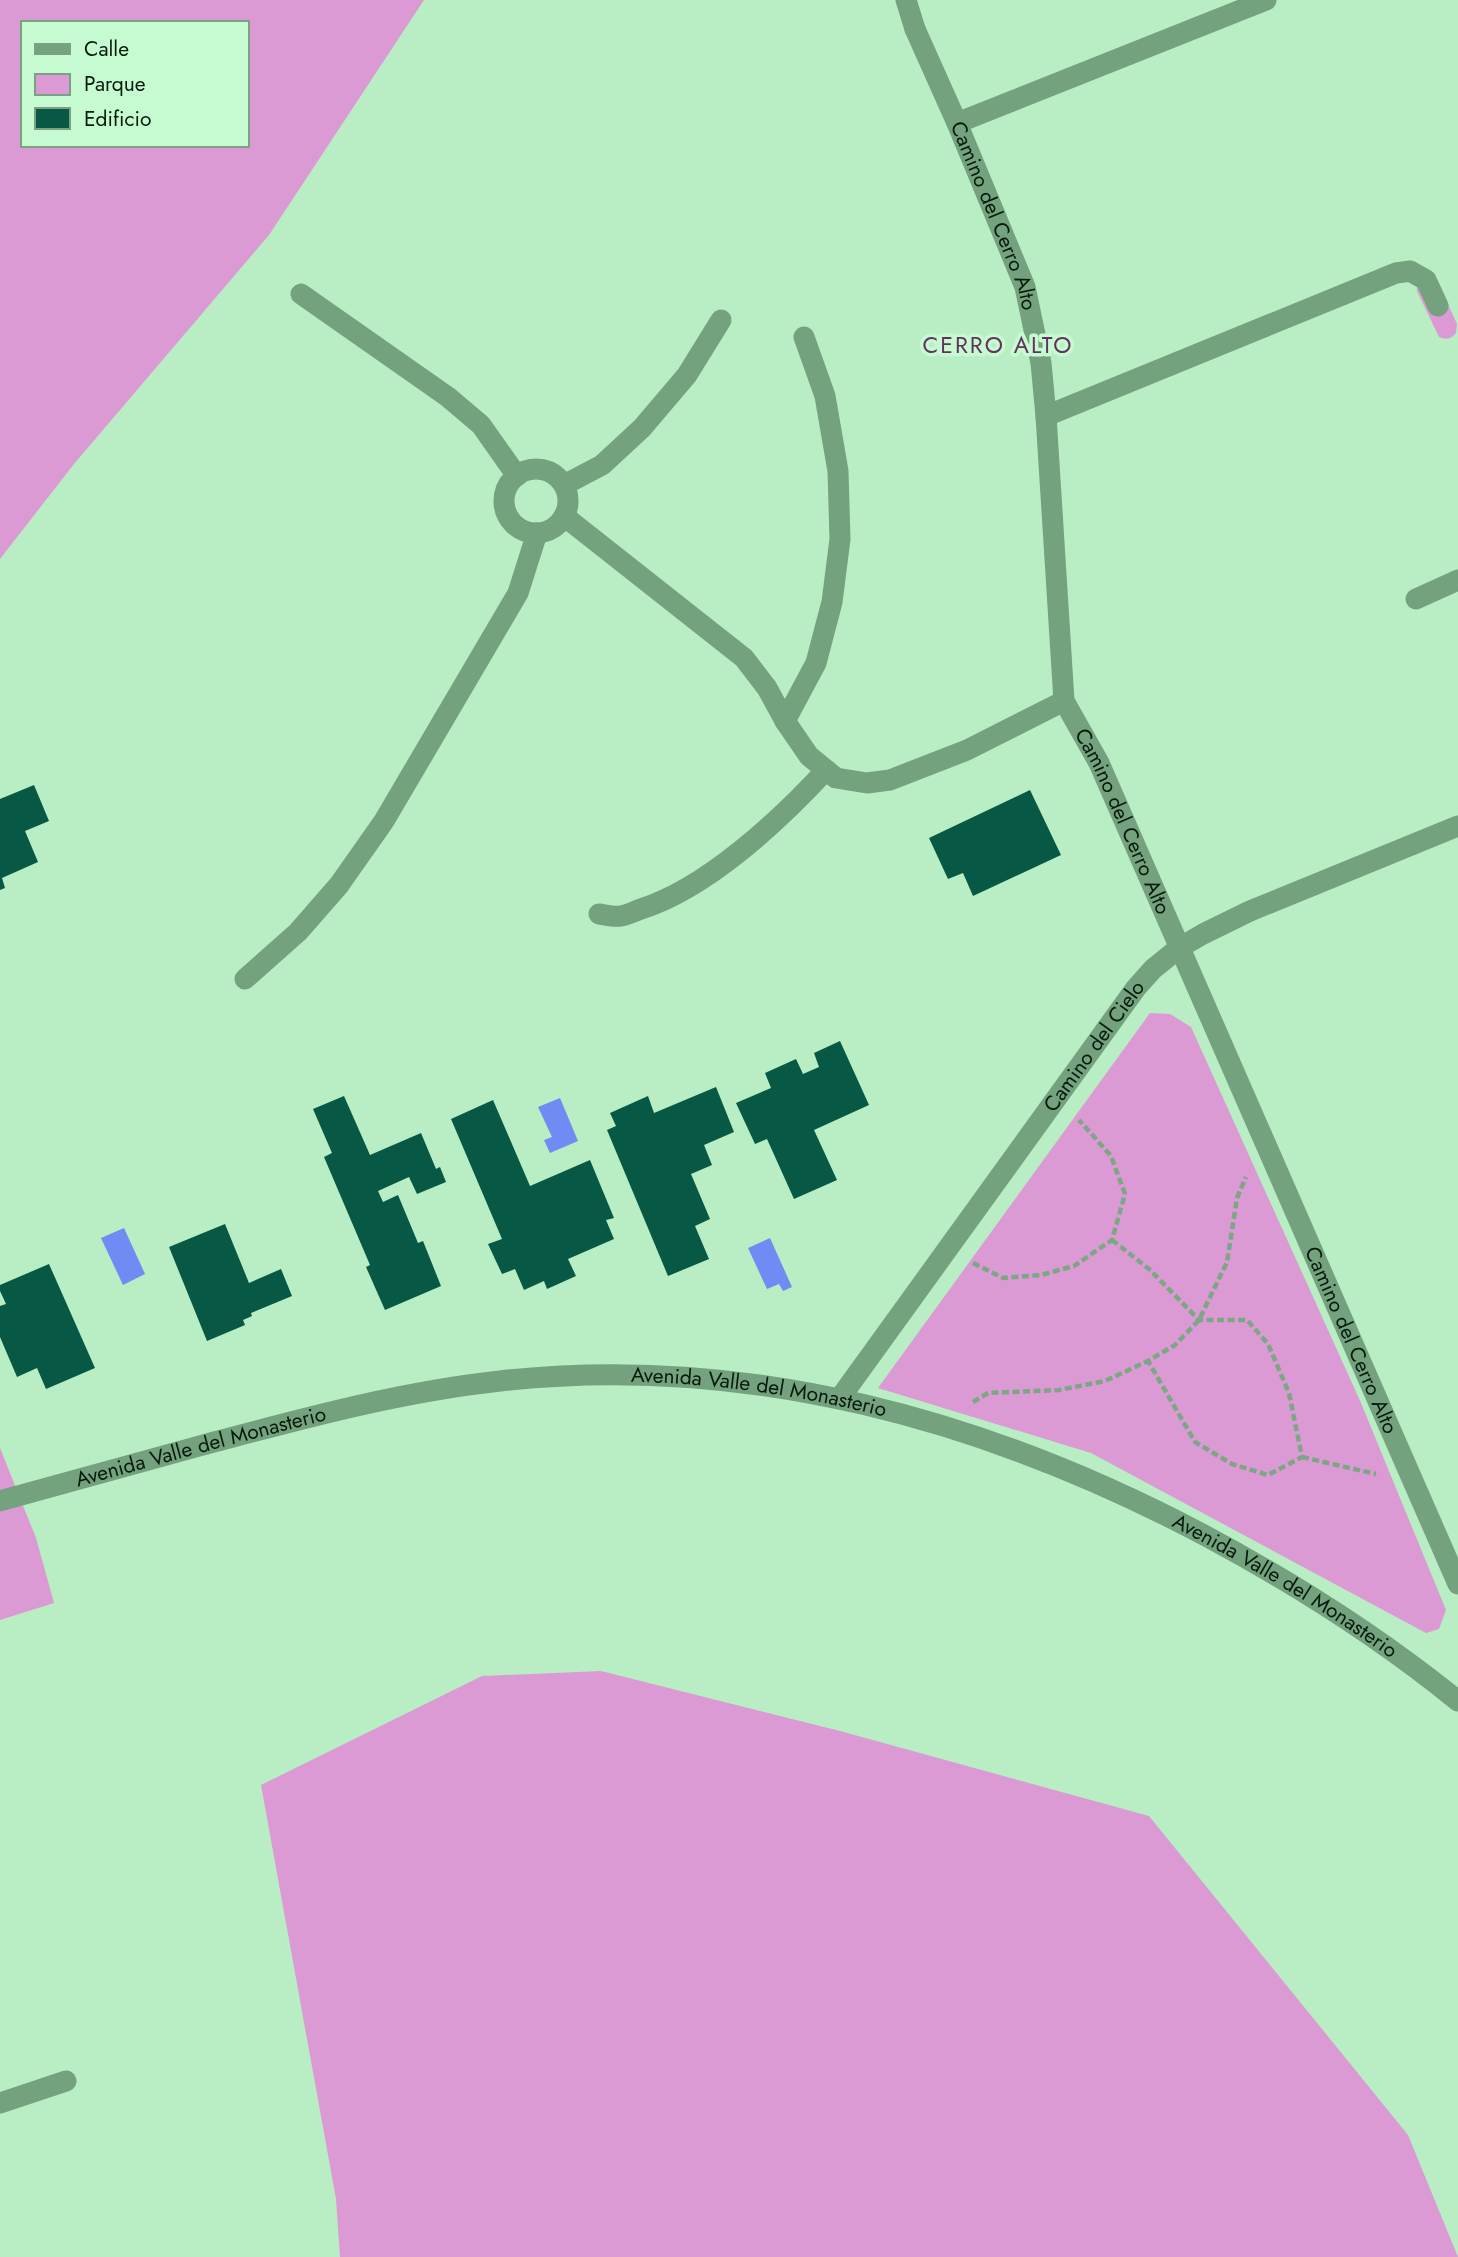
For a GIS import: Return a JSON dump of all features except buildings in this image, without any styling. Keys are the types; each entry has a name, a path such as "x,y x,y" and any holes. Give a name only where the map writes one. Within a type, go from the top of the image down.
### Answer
{"street":[{"name":"Camino del Cerro Alto","path":"906,0 915,29 1025,287 1041,363 1046,416 1064,701 1099,763 1458,1584"},
{"path":"957,123 1266,0"},
{"path":"1046,416 1395,273 1410,271 1426,280 1438,306"},
{"path":"301,294 465,411 481,425 517,476"},
{"path":"564,485 603,465 642,428 687,375 721,320"},
{"path":"785,721 816,663 832,602 840,539 838,471 825,396 804,337"},
{"path":"526,471 548,471 564,485 567,506 557,525 548,531 537,533 527,532 511,521 506,512 505,492 517,476 526,471"},
{"path":"564,516 744,658 767,688 809,756 836,778 867,783 890,780 967,750 1064,701"},
{"path":"245,979 298,932 339,885 384,821 518,593 537,533"},
{"path":"1416,599 1457,583"},
{"path":"599,914 621,916 660,903 698,882 774,821 826,770"},
{"name":"Camino del Cielo","path":"840,1398 1057,1096 1136,988 1153,969 1179,948 1250,911 1458,826"},
{"name":"Avenida Valle del Monasterio","path":"0,1501 252,1432 432,1390 501,1380 570,1375 638,1375 746,1383 840,1398 940,1423 1074,1473 1159,1511 1243,1555 1378,1640 1458,1701"},
{"path":"0,2103 65,2081"}],"path":[{"path":"947,1249 1003,1278 1041,1275 1074,1266 1112,1240 1125,1194 1111,1156 1057,1096"},
{"path":"940,1423 988,1393 1059,1390 1105,1381 1175,1345 1199,1320 1227,1262 1237,1198 1264,1140"},
{"path":"1112,1240 1149,1269 1199,1320 1247,1320 1268,1344 1289,1393 1302,1457"},
{"path":"1148,1361 1195,1442 1232,1464 1268,1475 1302,1457 1415,1483"}],"green space":[{"path":"0,0 424,0 269,235 74,464 0,559"},
{"path":"1417,278 1437,280 1457,324 1456,333 1451,338 1439,337 1417,291"},
{"path":"1150,1013 1170,1014 1191,1027 1361,1403 1446,1610 1439,1629 1426,1633 1091,1453 878,1388"},
{"path":"0,1448 36,1538 54,1603 0,1620"},
{"path":"601,1671 840,1731 1149,1816 1408,2135 1458,2257 340,2257 336,2199 261,1785 482,1676"}],"water":[{"path":"560,1098 578,1141 550,1153 544,1140 552,1137 538,1107"},
{"path":"124,1228 145,1274 123,1285 101,1238"},
{"path":"770,1238 792,1287 783,1291 779,1284 767,1289 748,1248"}],"district":[{"name":"CERRO ALTO","path":"998,345"}]}
